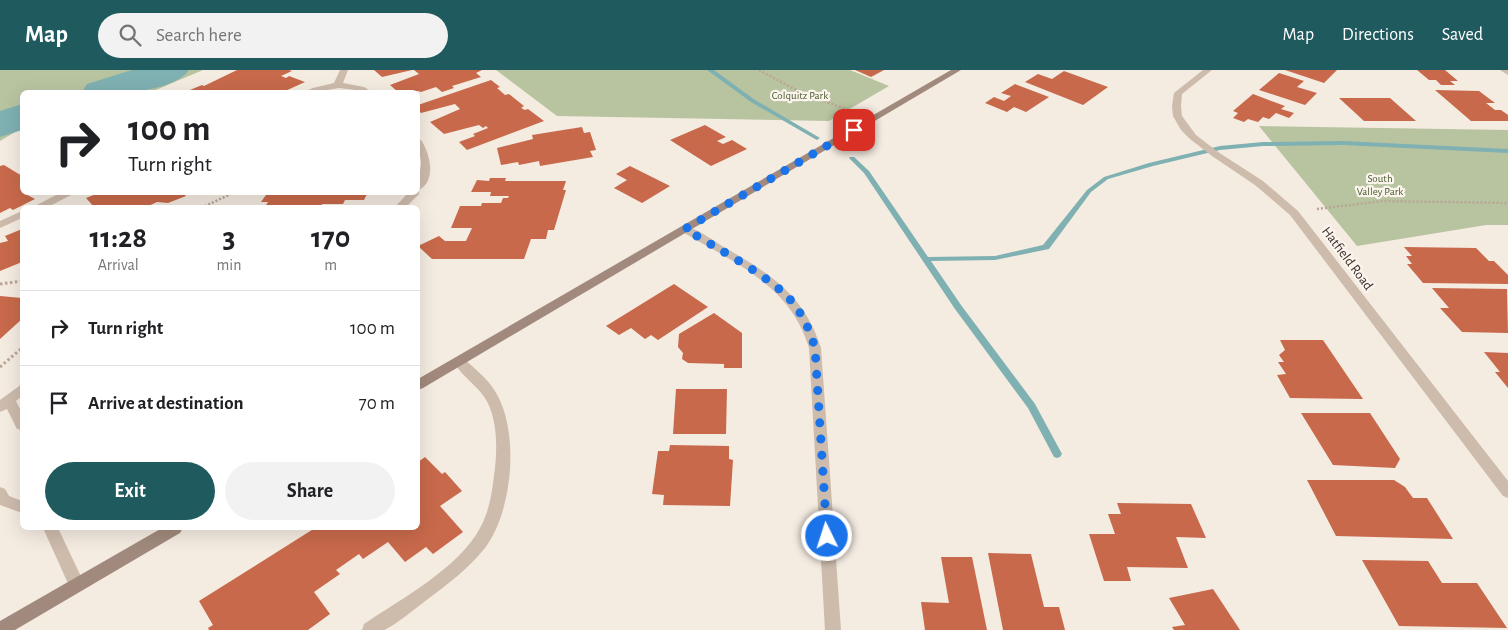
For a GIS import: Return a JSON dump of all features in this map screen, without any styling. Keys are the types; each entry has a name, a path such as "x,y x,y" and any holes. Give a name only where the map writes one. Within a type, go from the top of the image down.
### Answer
{"main road":[{"path":"420,384 957,70"},
{"path":"0,630 172,530"}],"street":[{"path":"338,84 344,70"},
{"name":"Hatfield Road","path":"1208,70 1178,93 1176,106 1178,118 1186,130 1200,143 1261,185 1294,213 1508,492"},
{"path":"1504,70 1508,73"},
{"path":"316,90 338,84 364,90"},
{"path":"420,146 426,159 424,175 420,183"},
{"path":"43,205 65,195"},
{"path":"402,205 412,195"},
{"path":"0,225 20,215"},
{"path":"685,229 768,281 792,301 808,325 815,348 833,630"},
{"path":"370,630 466,557 481,540 495,512 505,451 502,422 491,394 459,361"},
{"path":"20,391 4,404 20,424"},
{"path":"0,493 4,500 20,506"},
{"path":"52,530 77,585"}],"path":[{"path":"759,70 798,91 871,120"},
{"path":"208,205 230,195"},
{"path":"1294,213 1383,201 1508,203"},
{"path":"0,284 20,281"},
{"path":"0,367 20,350"}],"green space":[{"path":"0,70 203,70 156,90 20,90 20,129 0,141"},
{"name":"Colquitz Park","path":"496,70 850,70 889,86 829,121 557,116"},
{"name":"South Valley Park","path":"1259,126 1508,130 1508,225 1486,225 1357,246"}],"building":[{"path":"237,70 289,70 292,71 281,76 286,78 289,76 305,82 287,90 190,90 202,85 204,86"},
{"path":"374,70 412,70 382,77"},
{"path":"414,70 482,70 476,73 481,77 452,86 454,88 442,92 436,87 421,92 420,90 396,90 390,85 419,74"},
{"path":"855,70 884,70 871,77"},
{"path":"1285,70 1337,70 1324,83"},
{"path":"1417,70 1445,70 1458,81 1450,81 1455,85 1441,85 1436,80 1429,80"},
{"path":"1064,71 1108,87 1083,105 1025,82 1038,74 1052,79"},
{"path":"1279,73 1304,81 1297,87 1317,93 1305,105 1259,90"},
{"path":"491,80 500,87 497,88 505,95 509,94 524,106 521,108 528,109 544,121 467,150 459,142 475,136 473,134 488,128 486,126 483,128 479,125 444,134 430,122 460,109 455,104 421,113 420,104"},
{"path":"1015,84 1049,97 1026,112 1014,107 1007,112 985,103 994,97 1004,101 1011,96 1001,93"},
{"path":"1435,90 1479,91 1495,103 1486,103 1495,110 1501,110 1508,115 1508,121 1471,121"},
{"path":"1253,94 1285,106 1281,109 1294,113 1289,118 1276,113 1269,119 1263,117 1258,122 1248,119 1244,122 1233,118 1238,113 1233,111"},
{"path":"1339,98 1390,98 1416,121 1364,121"},
{"path":"705,125 726,137 717,141 723,144 732,140 747,149 711,166 670,140"},
{"path":"582,127 584,133 590,132 596,150 590,151 593,157 540,166 539,161 519,165 518,162 501,165 497,148 533,139 532,135"},
{"path":"4,165 20,175 20,195 28,195 35,199 13,210 10,208 0,213 0,166"},
{"path":"630,166 670,186 642,203 614,188 627,180 616,174"},
{"path":"490,178 506,178 505,181 566,181 563,190 566,190 554,230 548,230 546,239 531,239 524,259 432,259 420,248 420,245 439,236 445,241 466,241 472,228 451,228 460,206 481,206 482,203 501,203 503,198 508,198 509,196 490,196 491,192 471,192 477,180 489,181"},
{"path":"94,195 186,196 168,203 157,202 150,205 92,205 86,198"},
{"path":"266,195 366,195 364,200 345,200 343,204 266,205 268,202 261,202"},
{"path":"20,230 20,263 0,271 0,243 8,241 5,236"},
{"path":"1404,247 1476,248 1489,261 1494,261 1508,275 1508,284 1423,283 1407,264 1412,264 1406,256 1412,256"},
{"path":"674,284 708,307 658,340 651,335 645,339 631,328 619,335 606,326"},
{"path":"1432,288 1507,289 1508,333 1462,332 1440,308 1449,308"},
{"path":"0,296 20,298 20,321 0,339"},
{"path":"714,313 742,333 742,368 724,368 724,364 688,363 682,359 683,353 678,347 679,334"},
{"path":"1280,340 1323,340 1363,399 1290,398 1277,375 1286,374 1278,362 1284,362 1279,355 1285,350"},
{"path":"1484,352 1508,353 1508,388 1495,372 1500,372"},
{"path":"676,389 727,389 726,434 673,434"},
{"path":"1301,413 1370,413 1400,459 1395,468 1333,465"},
{"path":"670,445 729,446 729,459 733,460 730,506 663,505 664,495 652,494 658,451 669,451"},
{"path":"425,457 442,474 445,472 462,491 440,506 463,532 433,554 426,547 405,562 388,542 363,559 359,554 336,570 340,574 314,592 330,614 308,630 209,630 208,628 213,625 199,601 312,530 420,530 420,461"},
{"path":"1307,480 1394,480 1405,487 1413,498 1427,498 1453,539 1336,536"},
{"path":"1117,503 1191,504 1206,538 1176,537 1188,568 1127,567 1131,581 1104,581 1089,534 1115,534 1108,514 1121,514"},
{"path":"988,553 1031,554 1044,607 1059,607 1065,630 1003,630"},
{"path":"941,557 972,557 987,630 925,630 921,602 949,603"},
{"path":"1362,560 1428,561 1442,583 1477,583 1507,628 1399,626"},
{"path":"1213,589 1240,630 1174,630 1172,627 1185,625 1169,598"}],"waterway":[{"path":"107,90 170,70"},
{"path":"710,70 753,101 817,138"},
{"path":"0,125 20,117"},
{"path":"926,259 995,258 1046,247 1089,191 1106,178 1151,164 1220,148 1263,144 1343,143 1508,151"},
{"path":"852,158 867,172 926,259"},
{"path":"926,259 958,307 1032,406 1057,454"}],"route":[{"path":"827,536 815,348 808,325 792,301 768,281 685,229 854,130"}]}
